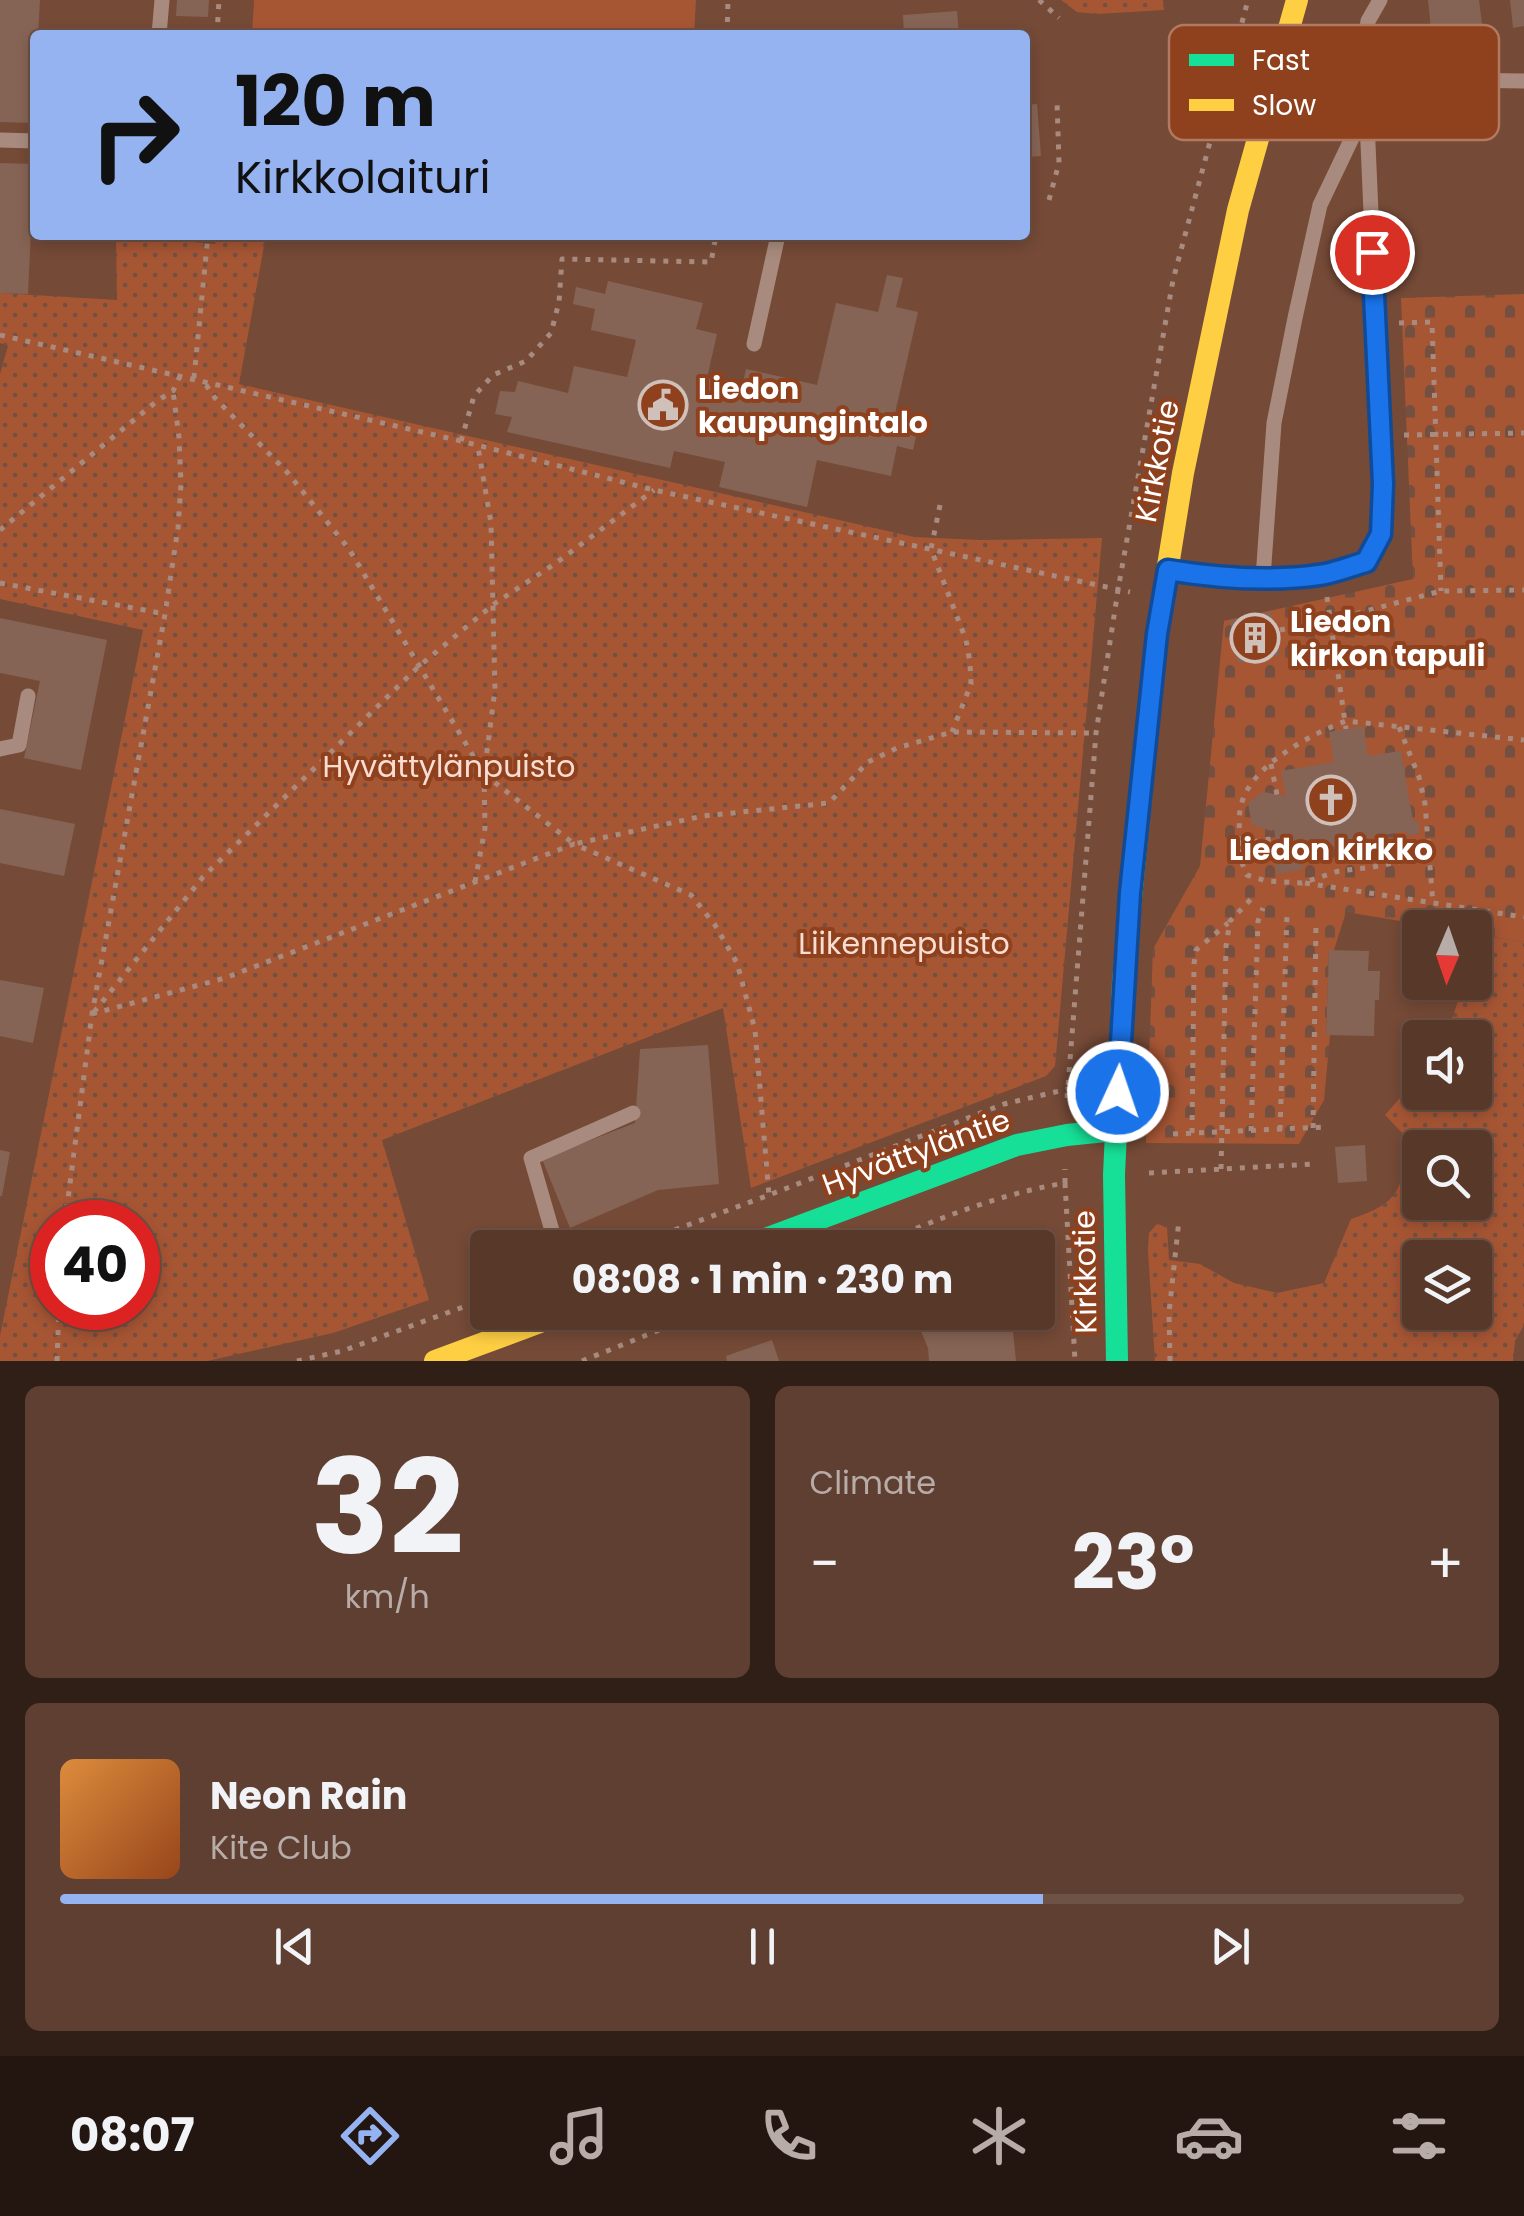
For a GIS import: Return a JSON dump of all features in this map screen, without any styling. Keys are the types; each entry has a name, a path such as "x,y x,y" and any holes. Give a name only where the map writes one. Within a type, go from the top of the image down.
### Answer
{"street":[{"name":"Kirkkotie","path":"1291,25 1297,0"},
{"name":"Kirkkotie","path":"1117,1361 1114,1191 1123,981 1162,599 1183,472 1238,210 1258,140"},
{"name":"Hyvättyläntie","path":"790,1230 1017,1146 1066,1134 1116,1130"},
{"path":"435,1361 519,1330"}],"lane":[{"path":"159,30 162,0"},
{"path":"1368,25 1380,0"},
{"path":"1499,81 1524,81"},
{"path":"0,140 30,141"},
{"path":"1263,578 1274,424 1297,308 1320,205 1351,140"},
{"path":"1168,570 1263,578 1322,575 1366,562 1381,534 1383,484 1367,140"},
{"path":"754,344 777,240"},
{"path":"0,749 19,746 28,696"},
{"path":"552,1230 532,1158 633,1113"}],"path":[{"path":"217,30 218,0"},
{"path":"727,30 728,0"},
{"path":"1039,0 1059,18"},
{"path":"1241,25 1248,0"},
{"path":"1050,200 1059,163 1056,102"},
{"path":"1067,1105 1096,733 1173,280 1210,140"},
{"path":"194,378 208,240"},
{"path":"461,441 474,396 493,376 526,361 551,333 559,302 562,258 711,262 715,240"},
{"path":"1376,323 1432,322 1441,591"},
{"path":"0,334 654,490 1162,599"},
{"path":"68,1200 92,1014 166,614 178,528 181,484 173,391 180,376"},
{"path":"204,382 214,398 287,472 349,549 484,774 574,844 691,895 715,925 736,963 754,1030 769,1195"},
{"path":"0,530 173,391"},
{"path":"1380,436 1524,433"},
{"path":"475,882 485,828 484,774 495,690 491,523 477,446"},
{"path":"92,1014 203,877 418,667 494,604 654,490"},
{"path":"940,505 931,550 966,640 970,664 971,684 952,732"},
{"path":"1322,575 1346,725"},
{"path":"0,583 166,614"},
{"path":"1280,630 1441,591 1524,590"},
{"path":"1524,740 1398,726 1346,725 1324,730 1271,764 1249,786 1238,815 1241,864 1248,874 1266,881 1524,917"},
{"path":"1398,726 1420,776 1433,904"},
{"path":"92,1014 225,978 574,844 704,816 829,803 868,762 897,748 952,732 1096,733"},
{"path":"1271,764 1277,795"},
{"path":"1240,844 1276,838"},
{"path":"1302,883 1340,871 1429,856"},
{"path":"1192,1133 1196,950 1252,898"},
{"path":"1251,1131 1258,921 1262,908"},
{"path":"1280,1130 1286,914"},
{"path":"1222,1169 1226,946 1230,921"},
{"path":"1313,1128 1316,922"},
{"path":"675,1230 1004,1104 1068,1090"},
{"path":"1173,1134 1324,1127"},
{"path":"1066,1157 1075,1361"},
{"path":"1149,1173 1313,1164"},
{"path":"913,1230 985,1201 1065,1183"},
{"path":"1170,1361 1169,1313 1180,1220"},
{"path":"297,1361 342,1351 470,1305"},
{"path":"57,1361 58,1330"},
{"path":"582,1361 659,1330"}],"green space":[{"path":"254,0 696,0 694,30 252,30"},
{"path":"1061,0 1163,0 1164,10 1097,14 1077,12"},
{"name":"Hyvättylänpuisto","path":"116,240 215,244 216,240 265,240 239,384 914,537 1102,538 1055,1066 1046,1076 751,1188 723,1008 382,1140 429,1300 333,1333 207,1361 0,1361 0,1336 143,630 0,599 0,374 8,346 0,343 0,293 117,300"},
{"path":"1524,294 1524,942 1492,937 1492,910 1402,910 1402,921 1346,912 1334,950 1329,951 1326,1034 1330,1035 1324,1100 1299,1144 1146,1143 1153,949 1200,866 1224,621 1413,579 1401,298"},
{"path":"1492,937 1524,942 1524,1325 1515,1341 1513,1361 1155,1361 1148,1250 1149,1233 1157,1224 1167,1227 1169,1260 1200,1264 1234,1283 1277,1293 1324,1283 1351,1219 1390,1199 1402,1175 1402,1220 1492,1220 1492,1130 1402,1133 1385,1115 1402,1096 1402,1110 1492,1110 1492,1020 1452,1020 1458,1000 1492,1000"}],"building":[{"path":"0,0 40,0 38,30 30,30 30,123 0,122"},
{"path":"177,0 209,0 208,17 176,16"},
{"path":"1428,0 1479,0 1482,25 1431,25"},
{"path":"1510,0 1524,0 1524,26 1513,28"},
{"path":"957,11 959,30 904,30 903,15"},
{"path":"1037,104 1041,156 1030,157 1030,105"},
{"path":"0,163 30,164 28,294 0,293"},
{"path":"887,275 903,278 896,307 918,312 893,422 918,427 913,450 897,446 891,476 817,460 807,507 719,487 725,462 674,451 670,468 507,432 512,417 495,414 500,391 515,392 518,381 568,393 574,366 627,377 636,340 591,330 595,309 573,304 576,287 605,294 608,281 703,303 696,329 717,334 707,378 742,386 746,369 817,385 836,303 878,312"},
{"name":"Liedon kirkon tapuli","path":"1271,612 1280,655 1238,663 1230,620"},
{"path":"0,618 107,640 81,770 24,758 40,681 0,673"},
{"name":"Liedon kirkko","path":"1363,726 1368,756 1401,751 1413,821 1418,821 1420,833 1407,836 1406,831 1367,838 1370,858 1337,864 1334,844 1300,849 1303,869 1277,874 1274,829 1252,825 1248,803 1263,792 1286,796 1281,771 1334,762 1329,732"},
{"path":"0,809 75,824 64,876 0,863"},
{"path":"1329,950 1369,951 1368,971 1380,971 1374,1036 1326,1035"},
{"path":"0,980 44,988 33,1043 0,1036"},
{"path":"708,1045 719,1184 658,1190 570,1228 542,1159 635,1123 640,1049"},
{"path":"1365,1145 1367,1181 1338,1183 1335,1147"},
{"path":"0,1150 10,1152 2,1196 0,1196"},
{"path":"920,1330 1013,1330 1016,1361 929,1361"},
{"path":"772,1340 779,1361 727,1361 726,1356"}],"traffic: fast":[{"path":"1117,1361 1114,1175 1123,981 1149,713"},
{"path":"789,1230 1017,1145 1115,1130"}],"traffic: slow":[{"path":"1290,25 1297,0"},
{"path":"1149,713 1157,634 1183,473 1238,210 1258,140"},
{"path":"435,1361 519,1330"}],"place":[{"name":"Liedon kaupungintalo","path":"663,405"},
{"name":"Liedon kirkon tapuli","path":"1255,638"},
{"name":"Liedon kirkko","path":"1331,800"}],"route":[{"path":"1118,1092 1130,893 1157,634 1168,570 1263,578 1322,575 1366,562 1381,534 1383,484 1372,252"}],"park label":[{"name":"Liikennepuisto","path":"904,943"}]}
